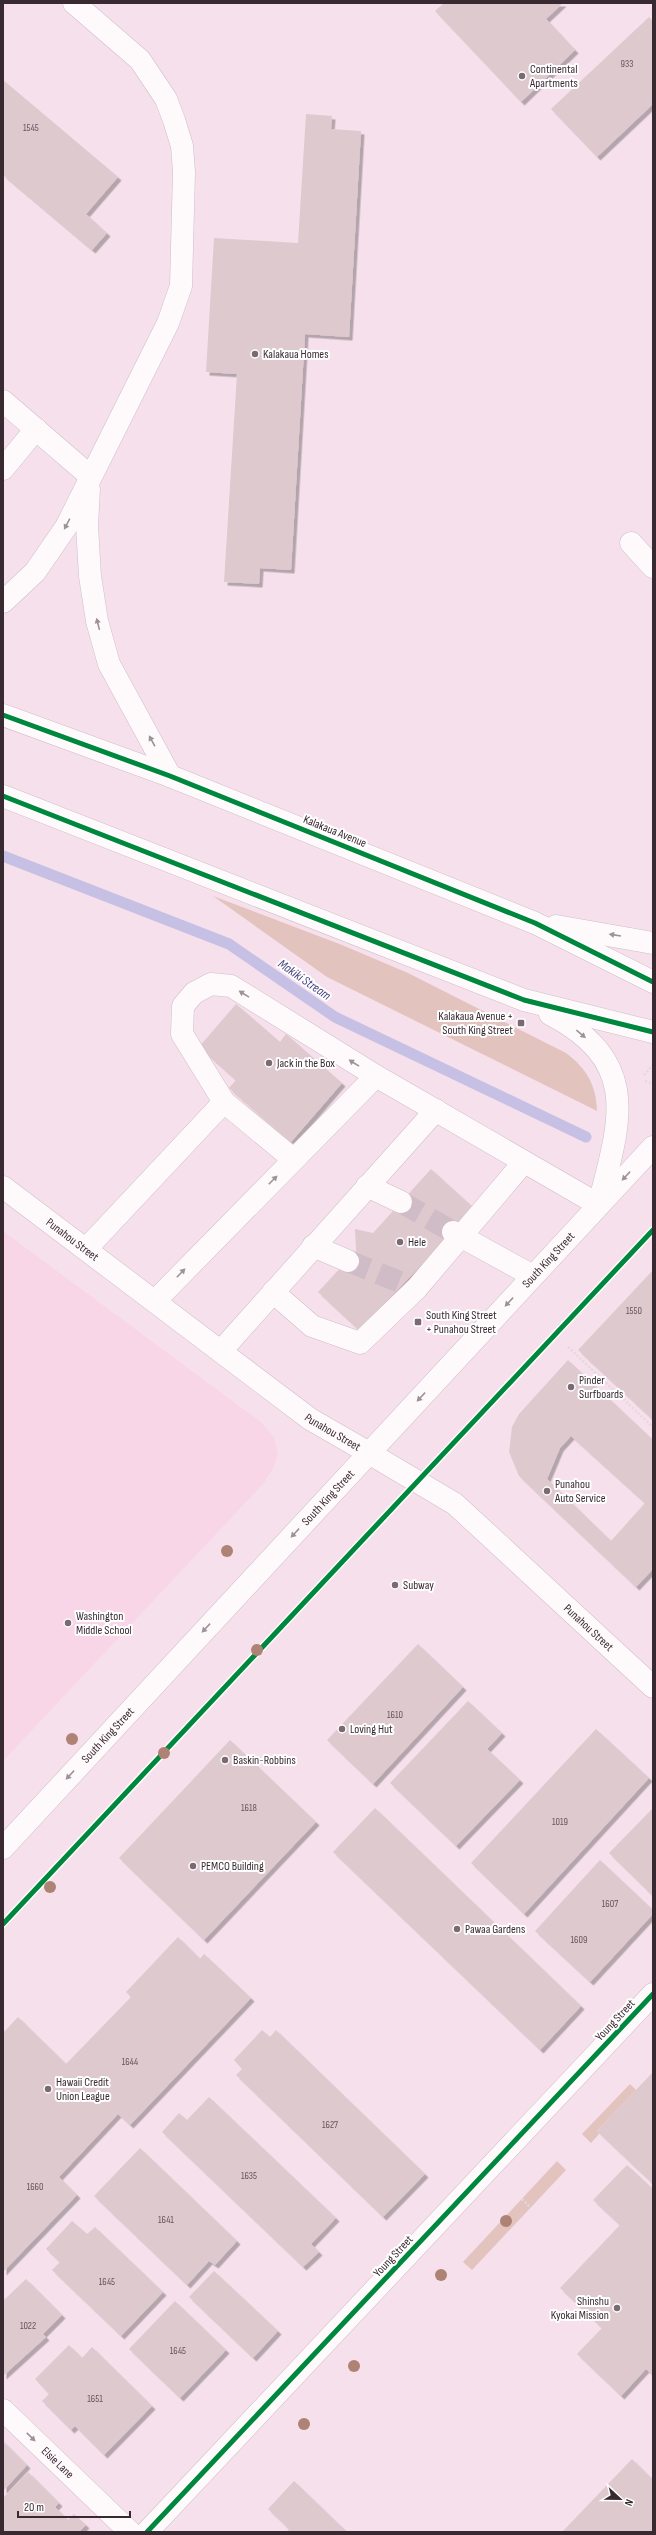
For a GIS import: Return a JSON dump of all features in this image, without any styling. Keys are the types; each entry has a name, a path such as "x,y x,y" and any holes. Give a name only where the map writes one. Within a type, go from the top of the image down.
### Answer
{"main road":[{"path":"3,602 35,572 52,550 69,520 156,347 175,304 180,286 184,172 182,146 174,120 154,78 140,60 74,3"},
{"path":"3,401 90,476"},
{"path":"3,469 36,429"},
{"path":"90,476 87,526 90,576 97,621 109,664 170,776"},
{"path":"630,543 653,566"},
{"name":"Kalakaua Avenue","path":"3,715 170,776 535,923 653,982"},
{"path":"3,796 524,1000 653,1032"},
{"path":"535,923 653,942"},
{"path":"293,1159 224,1102 182,1034 183,1006 194,993 211,984 231,986 376,1076 599,1205 614,1148 619,1115 619,1100 612,1072 595,1047 580,1033 524,1000"},
{"path":"155,1301 376,1076"},
{"path":"86,1249 224,1102"},
{"path":"221,1351 312,1246 436,1110"},
{"name":"South King Street","path":"3,1848 653,1147"},
{"path":"273,1292 312,1326 360,1343 457,1234 524,1162"},
{"path":"368,1186 401,1202"},
{"name":"Punahou Street","path":"3,1187 310,1420 456,1504 653,1687"},
{"path":"457,1234 533,1276"},
{"path":"312,1246 348,1261"},
{"name":"Young Street","path":"147,2532 653,1994"},
{"name":"Elsie Lane","path":"3,2410 130,2532"}],"path":[{"path":"653,1065 640,1080 653,1084"},
{"path":"568,1347 653,1427"},
{"path":"522,2199 531,2208"}],"shaded area":[{"path":"213,896 342,945 408,973 566,1053 580,1065 589,1078 595,1093 597,1111 327,977"},
{"name":"Washington Middle School","path":"3,1231 262,1423 274,1437 278,1454 273,1469 263,1484 3,1761"},
{"path":"630,2084 636,2090 597,2131 600,2133 591,2143 582,2134"},
{"path":"557,2161 566,2170 472,2270 463,2262"}],"building":[{"name":"Continental Apartments","path":"444,3 563,3 546,19 575,50 521,102 435,11"},
{"name":"Continental Apartments","path":"649,17 653,21 653,104 597,157 551,109"},
{"path":"3,80 118,177 86,214 107,233 92,250 3,175"},
{"name":"Kalakaua Homes","path":"306,114 332,116 331,129 361,131 349,337 305,334 291,570 260,568 259,584 224,582 237,374 206,372 214,238 298,243"},
{"name":"Jack in the Box","path":"236,1004 280,1042 286,1034 342,1083 291,1142 229,1088 236,1080 199,1047"},
{"name":"Hele","path":"431,1169 475,1209 359,1330 318,1292 356,1251 355,1229 373,1233"},
{"path":"653,1270 653,1420 578,1350"},
{"name":"Punahou Auto Service","path":"568,1360 653,1440 653,1569 636,1587 519,1476 509,1452 512,1427 519,1414","holes":["571,1436 645,1503 611,1541 547,1479 560,1448"]},
{"path":"418,1644 463,1687 373,1784 327,1740"},
{"path":"468,1701 502,1733 487,1749 520,1780 456,1846 390,1783"},
{"path":"596,1729 649,1778 524,1914 471,1863"},
{"path":"230,1740 316,1822 204,1940 119,1858"},
{"name":"Pawaa Gardens","path":"375,1808 581,2006 540,2050 333,1852"},
{"path":"653,1808 653,1896 609,1853"},
{"path":"600,1860 653,1910 653,1914 590,1982 535,1931"},
{"path":"178,1937 200,1959 204,1954 251,1998 130,2125 118,2114 59,2177 77,2195 3,2272 3,2033 18,2017 66,2064 131,1997 126,1992"},
{"path":"262,2030 270,2037 276,2030 425,2174 383,2217 236,2075 242,2069 234,2060"},
{"path":"653,2072 653,2184 597,2131"},
{"path":"209,2097 336,2218 311,2244 319,2252 303,2267 162,2132 179,2113 187,2120"},
{"path":"140,2148 237,2241 215,2265 209,2261 187,2285 94,2196"},
{"name":"Shinshu Kyokai Mission","path":"627,2165 653,2189 653,2375 646,2369 621,2396 577,2354 602,2328 560,2288 620,2225 593,2200"},
{"path":"72,2221 87,2234 95,2227 163,2292 121,2336 52,2270 60,2262 46,2249"},
{"path":"214,2271 278,2331 253,2358 189,2297"},
{"path":"26,2279 62,2315 43,2334 46,2337 3,2376 3,2301"},
{"path":"175,2301 226,2350 180,2398 129,2349"},
{"path":"69,2345 82,2358 92,2347 152,2406 104,2455 75,2426 71,2430 42,2401 49,2394 35,2379"},
{"path":"3,2441 27,2465 4,2490 3,2489"},
{"path":"632,2459 653,2480 653,2532 562,2532"},
{"path":"28,2472 59,2503 55,2507 68,2520 74,2514 86,2525 79,2532 3,2532 3,2498"},
{"path":"294,2481 347,2532 287,2532 289,2529 268,2509"}],"waterway":[{"name":"Makiki Stream","path":"3,856 229,944 335,1017 586,1137"}],"tunnel":[{"path":"401,1202 453,1232"},
{"path":"348,1261 405,1284"}],"cycle path":[{"path":"3,715 170,776 535,923 653,982"},
{"path":"3,796 524,1000 653,1032"},
{"path":"3,1924 653,1230"},
{"path":"147,2532 653,1994"}],"place":[{"name":"Continental Apartments","path":"522,76"},
{"name":"Kalakaua Homes","path":"255,354"},
{"name":"Kalakaua Avenue + South King Street","path":"521,1023"},
{"name":"Jack in the Box","path":"269,1063"},
{"name":"Hele","path":"400,1242"},
{"name":"South King Street + Punahou Street","path":"418,1322"},
{"name":"Pinder Surfboards","path":"571,1387"},
{"name":"Punahou Auto Service","path":"547,1491"},
{"name":"Subway","path":"395,1585"},
{"name":"Washington Middle School","path":"68,1623"},
{"name":"Loving Hut","path":"342,1729"},
{"name":"Baskin-Robbins","path":"225,1760"},
{"name":"PEMCO Building","path":"193,1866"},
{"name":"Pawaa Gardens","path":"457,1929"},
{"name":"Hawaii Credit Union League","path":"48,2089"},
{"name":"Shinshu Kyokai Mission","path":"617,2308"}]}
